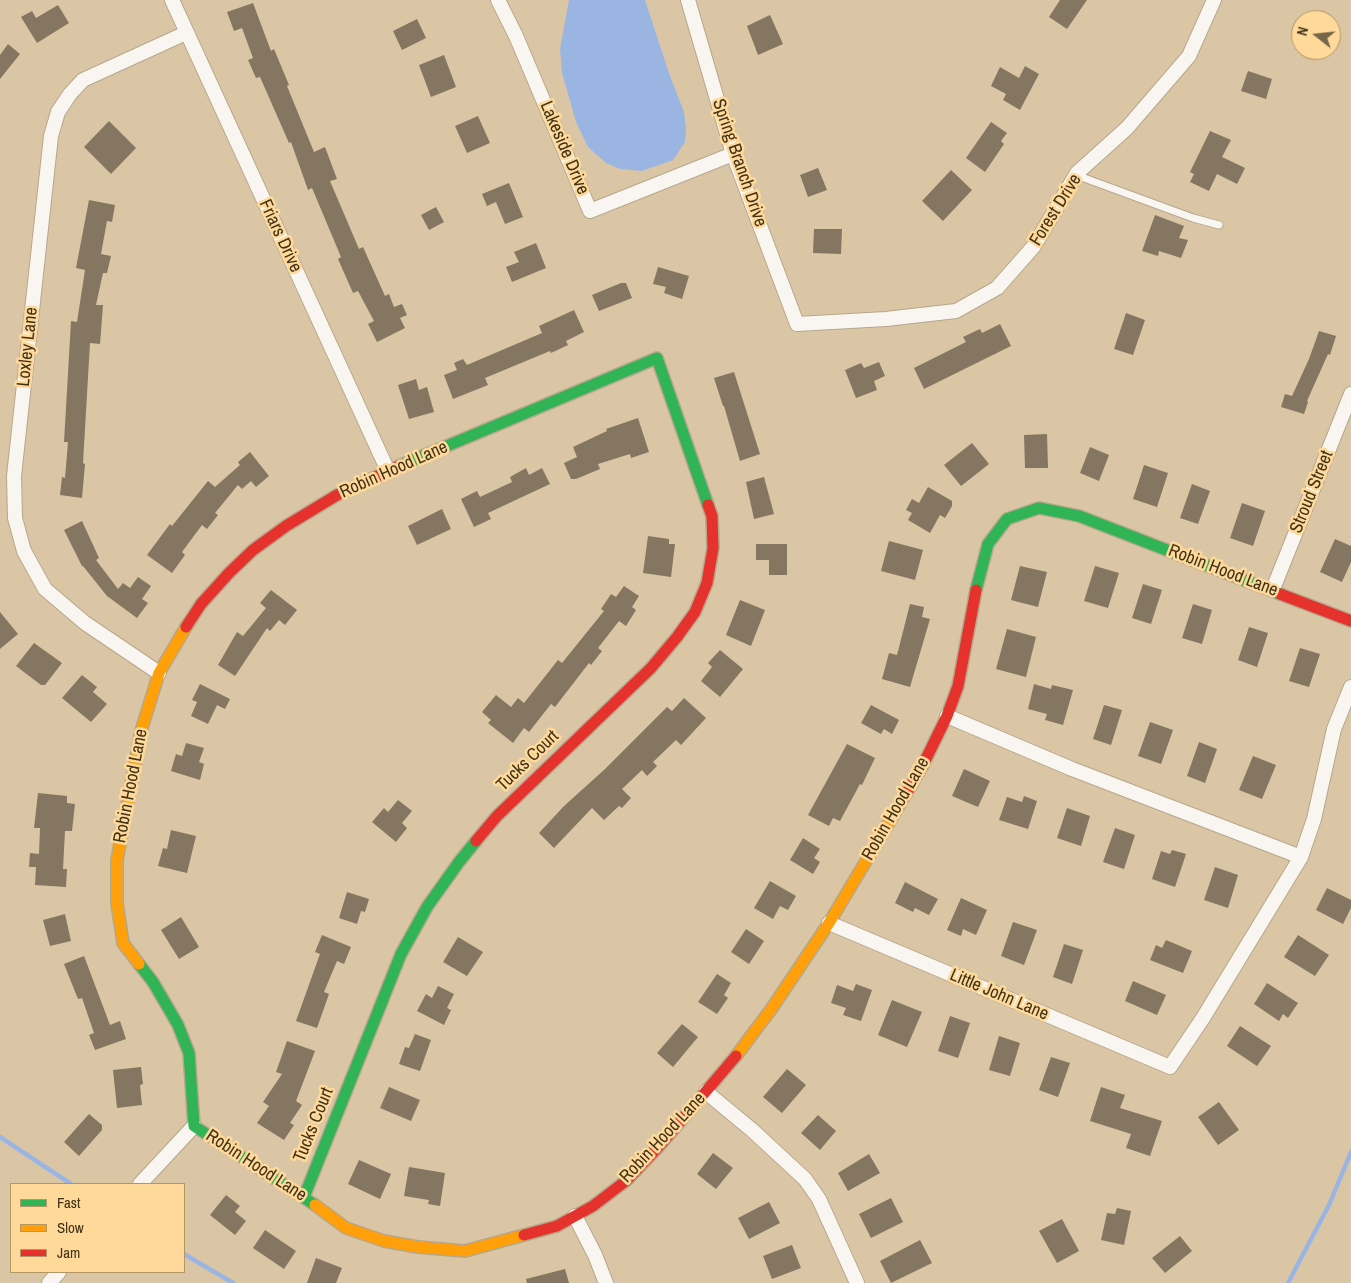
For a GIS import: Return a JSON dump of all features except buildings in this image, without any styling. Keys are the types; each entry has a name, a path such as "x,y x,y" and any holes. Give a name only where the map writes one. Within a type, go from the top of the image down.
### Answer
{"street":[{"name":"Friars Drive","path":"172,0 388,471"},
{"name":"Lakeside Drive","path":"498,0 516,36 590,211 733,154"},
{"name":"Spring Branch Drive","path":"688,0 733,154 797,324"},
{"name":"Forest Drive","path":"797,324 895,318 956,311 997,288 1034,246 1076,175 1127,128 1189,56 1214,0"},
{"name":"Loxley Lane","path":"159,673 85,623 45,589 24,551 15,518 14,476 51,136 58,112 70,94 83,80 186,33"},
{"name":"Robin Hood Lane","path":"657,358 388,471 337,495 286,526 253,550 201,604 159,673 141,730 117,860 117,903 123,943 153,982 178,1025 189,1053 194,1126 304,1197 346,1228 384,1241 418,1247 464,1251 557,1226 576,1216 593,1206 627,1180 661,1144 706,1092 772,1008 829,923 923,765 947,716 958,686 978,580 988,544 1007,519 1039,508 1078,516 1351,621"},
{"name":"Tucks Court","path":"304,1197 401,954 427,907 459,862 497,816 650,668 677,637 695,612 707,583 714,548 712,516 657,358"},
{"name":"Stroud Street","path":"1273,590 1351,394"},
{"path":"947,716 1081,772 1301,857 1314,819 1334,729 1351,687"},
{"name":"Little John Lane","path":"829,923 1170,1067 1203,1018 1301,857"},
{"path":"706,1092 752,1130 804,1180 820,1199 857,1283"},
{"path":"141,1183 194,1126"},
{"path":"576,1216 606,1283"},
{"path":"49,1283 58,1273"}],"lane":[{"path":"1076,175 1192,218 1219,225"}],"water":[{"path":"569,0 645,0 684,112 685,142 673,160 642,171 620,169 606,163 588,147 576,122 562,73 560,49"}],"waterway":[{"path":"0,1137 69,1183"},
{"path":"1288,1283 1329,1205 1351,1152"},
{"path":"185,1255 233,1283"}],"traffic: fast":[{"path":"399,466 657,358 708,505"},
{"path":"976,590 988,544 1007,519 1039,508 1079,516 1280,594"},
{"path":"304,1197 401,954 427,907 476,841"},
{"path":"139,964 153,982 178,1025 189,1053 194,1126 315,1205"}],"traffic: slow":[{"path":"139,964 123,943 117,903 117,860 141,731 159,673 186,627"},
{"path":"736,1056 772,1008 829,923 900,804"},
{"path":"315,1205 346,1228 384,1241 418,1247 465,1251 524,1235"}],"traffic: jam":[{"path":"186,627 201,604 253,550 286,526 337,495 399,466"},
{"path":"476,841 497,816 651,668 695,612 707,583 713,548 712,516 708,505"},
{"path":"900,804 923,765 947,716 958,686 976,590"},
{"path":"1280,594 1351,621"},
{"path":"524,1235 557,1226 593,1206 627,1180 661,1144 736,1056"}]}
